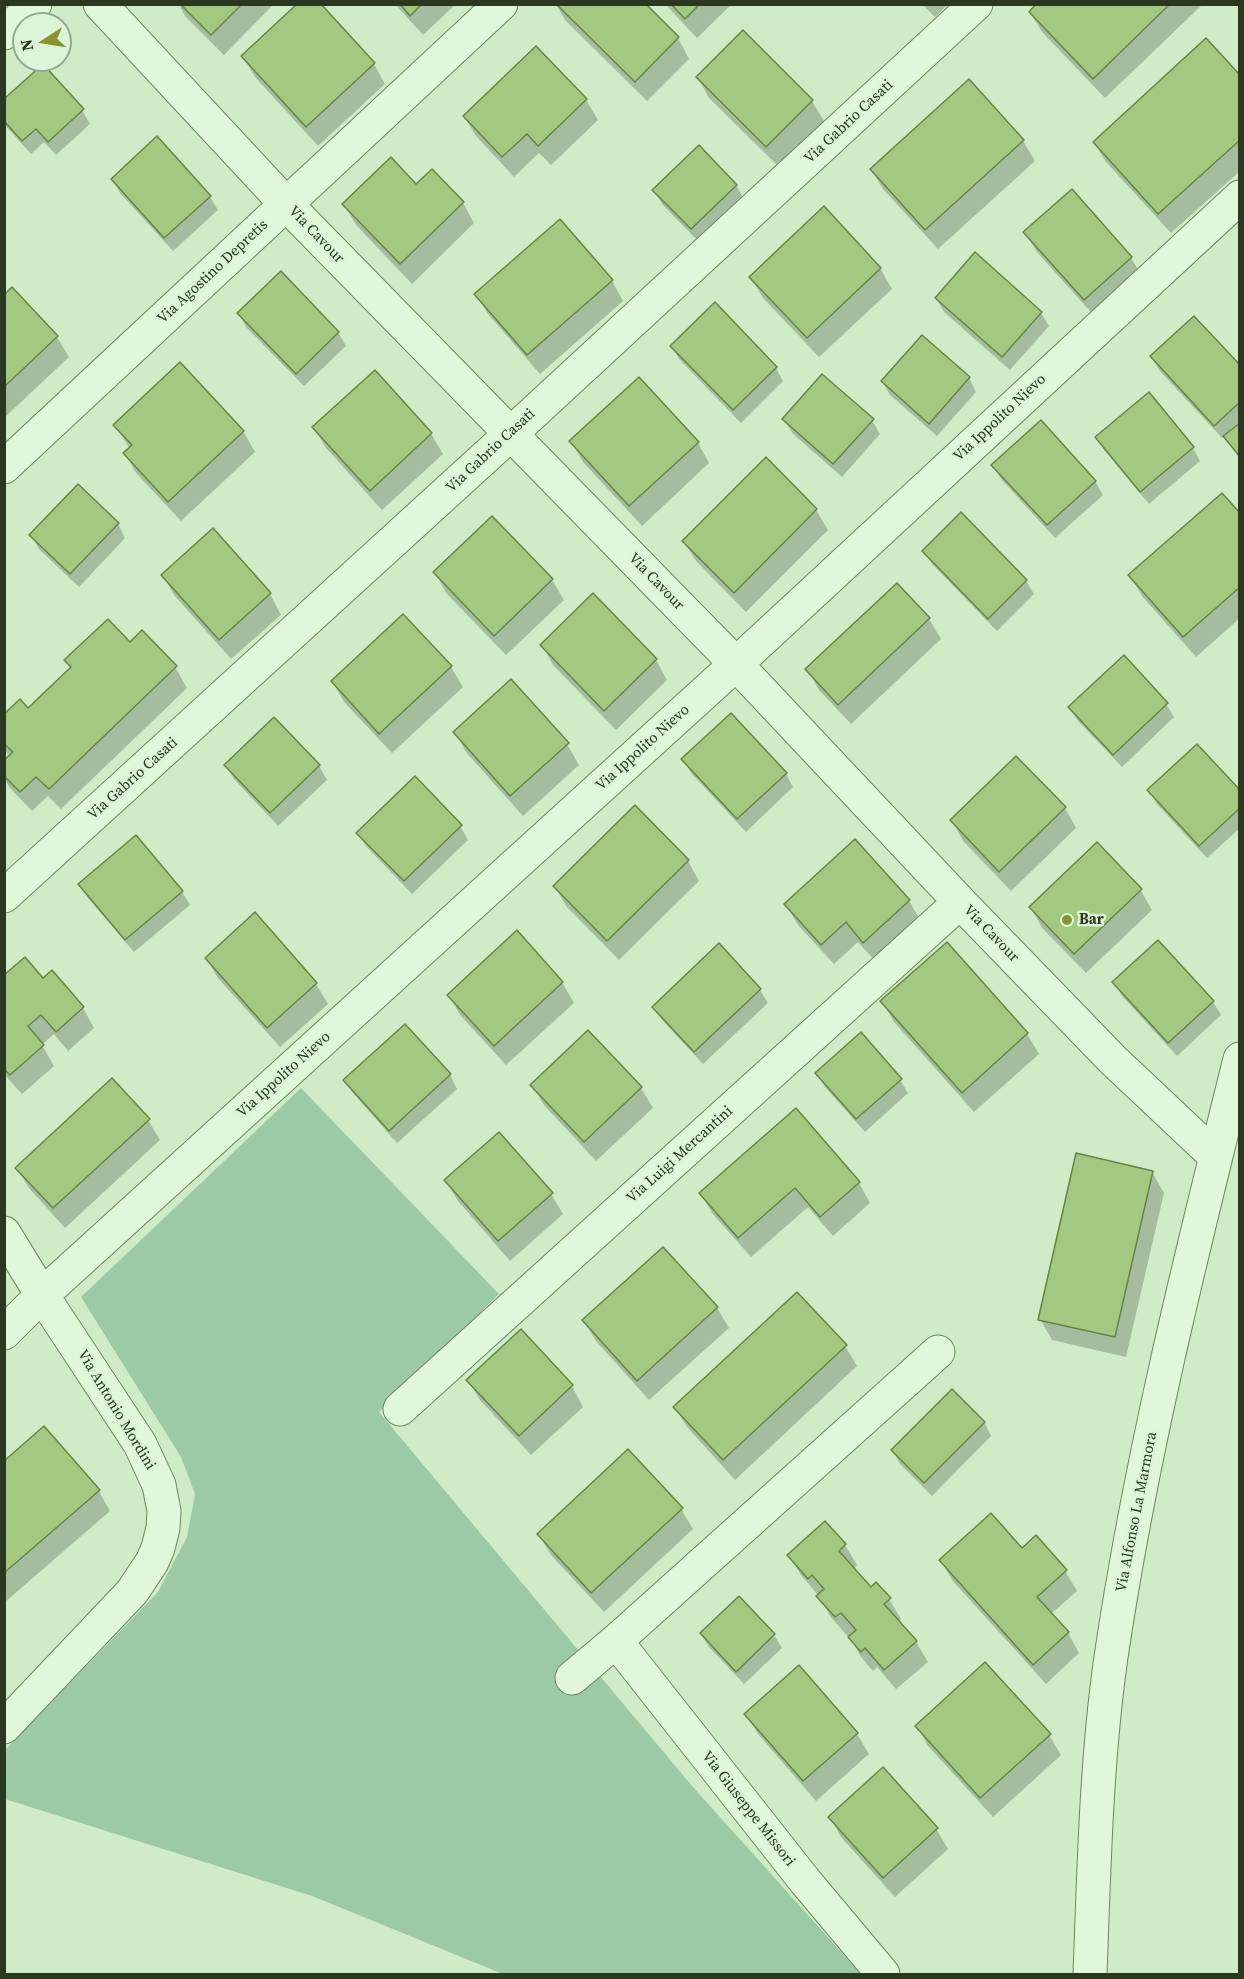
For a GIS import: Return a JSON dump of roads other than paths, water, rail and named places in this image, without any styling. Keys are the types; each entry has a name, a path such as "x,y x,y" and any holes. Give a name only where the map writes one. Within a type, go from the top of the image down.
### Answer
{"street":[{"path":"4,33 35,4"},
{"name":"Via Cavour","path":"100,4 286,204 736,664 960,902 1113,1060 1215,1156"},
{"name":"Via Agostino Depretis","path":"4,467 501,4"},
{"name":"Via Gabrio Casati","path":"4,896 511,434 976,4"},
{"name":"Via Ippolito Nievo","path":"4,1333 42,1295 736,664 1239,197"},
{"name":"Via Luigi Mercantini","path":"400,1409 960,902"},
{"name":"Via Alfonso La Marmora","path":"1090,1974 1097,1797 1111,1659 1149,1447 1239,1059"},
{"name":"Via Antonio Mordini","path":"4,1233 134,1434 151,1464 163,1498 163,1528 158,1548 152,1562 132,1592 4,1727"},
{"path":"572,1678 938,1352"},
{"name":"Via Giuseppe Missori","path":"616,1641 798,1872 884,1974"}],"place":[{"name":"Bar","path":"1067,920"}]}
